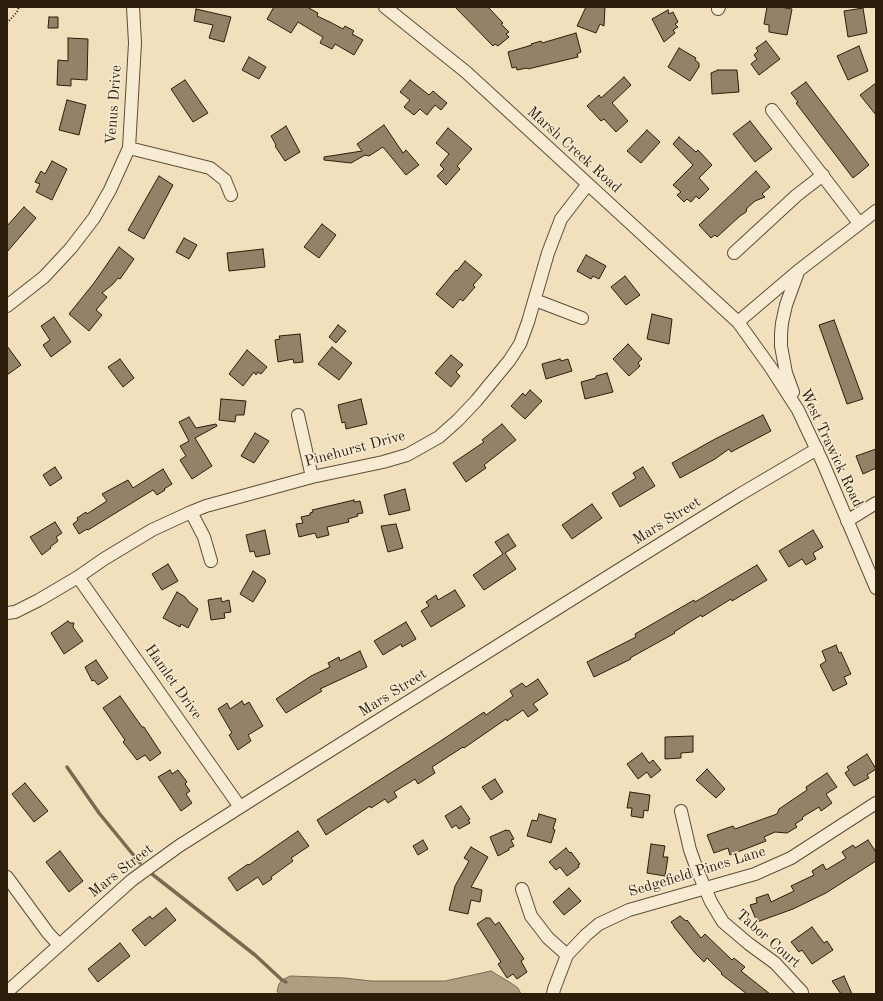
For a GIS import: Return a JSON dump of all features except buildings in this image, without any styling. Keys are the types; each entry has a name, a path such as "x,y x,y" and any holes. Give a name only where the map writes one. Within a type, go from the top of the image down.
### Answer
{"street":[{"name":"Venus Drive","path":"7,306 44,277 71,248 94,218 110,190 129,148 135,43 133,7"},
{"name":"Marsh Creek Road","path":"387,7 466,72 738,322 772,368"},
{"path":"772,110 859,223"},
{"path":"129,148 210,168 225,180 231,195"},
{"path":"734,253 797,195 823,175"},
{"name":"Pinehurst Drive","path":"7,612 15,612 39,600 152,530 191,512 206,506 312,477 383,462 406,455 439,437 476,401 509,361 520,344 535,300 548,253 561,219 588,184"},
{"path":"738,322 798,271 876,210"},
{"path":"798,271 786,305 781,334 781,346 786,373 798,410"},
{"path":"535,300 582,318"},
{"name":"West Trawick Road","path":"772,368 798,410 876,588"},
{"path":"298,416 312,477"},
{"name":"Mars Street","path":"7,992 132,880 179,846 669,538 816,449"},
{"path":"847,521 876,503"},
{"path":"191,512 204,537 211,561"},
{"name":"Hamlet Drive","path":"78,577 240,807"},
{"name":"Sedgefield Pines Lane","path":"553,994 567,955 599,924 629,910 704,887 755,874 791,858 876,803"},
{"name":"Tabor Court","path":"681,811 690,850 704,887 723,922 774,963 802,992"},
{"path":"7,877 48,933 59,945"},
{"path":"522,889 531,916 548,938 567,955"}],"path":[{"path":"7,23 18,12 19,7"}],"shaded area":[{"path":"491,971 518,988 521,994 279,994 277,991 282,980 290,976 345,978 371,981 445,981"}],"waterway":[{"path":"67,767 99,813 140,863"},
{"path":"152,874 255,955 286,982"}]}
